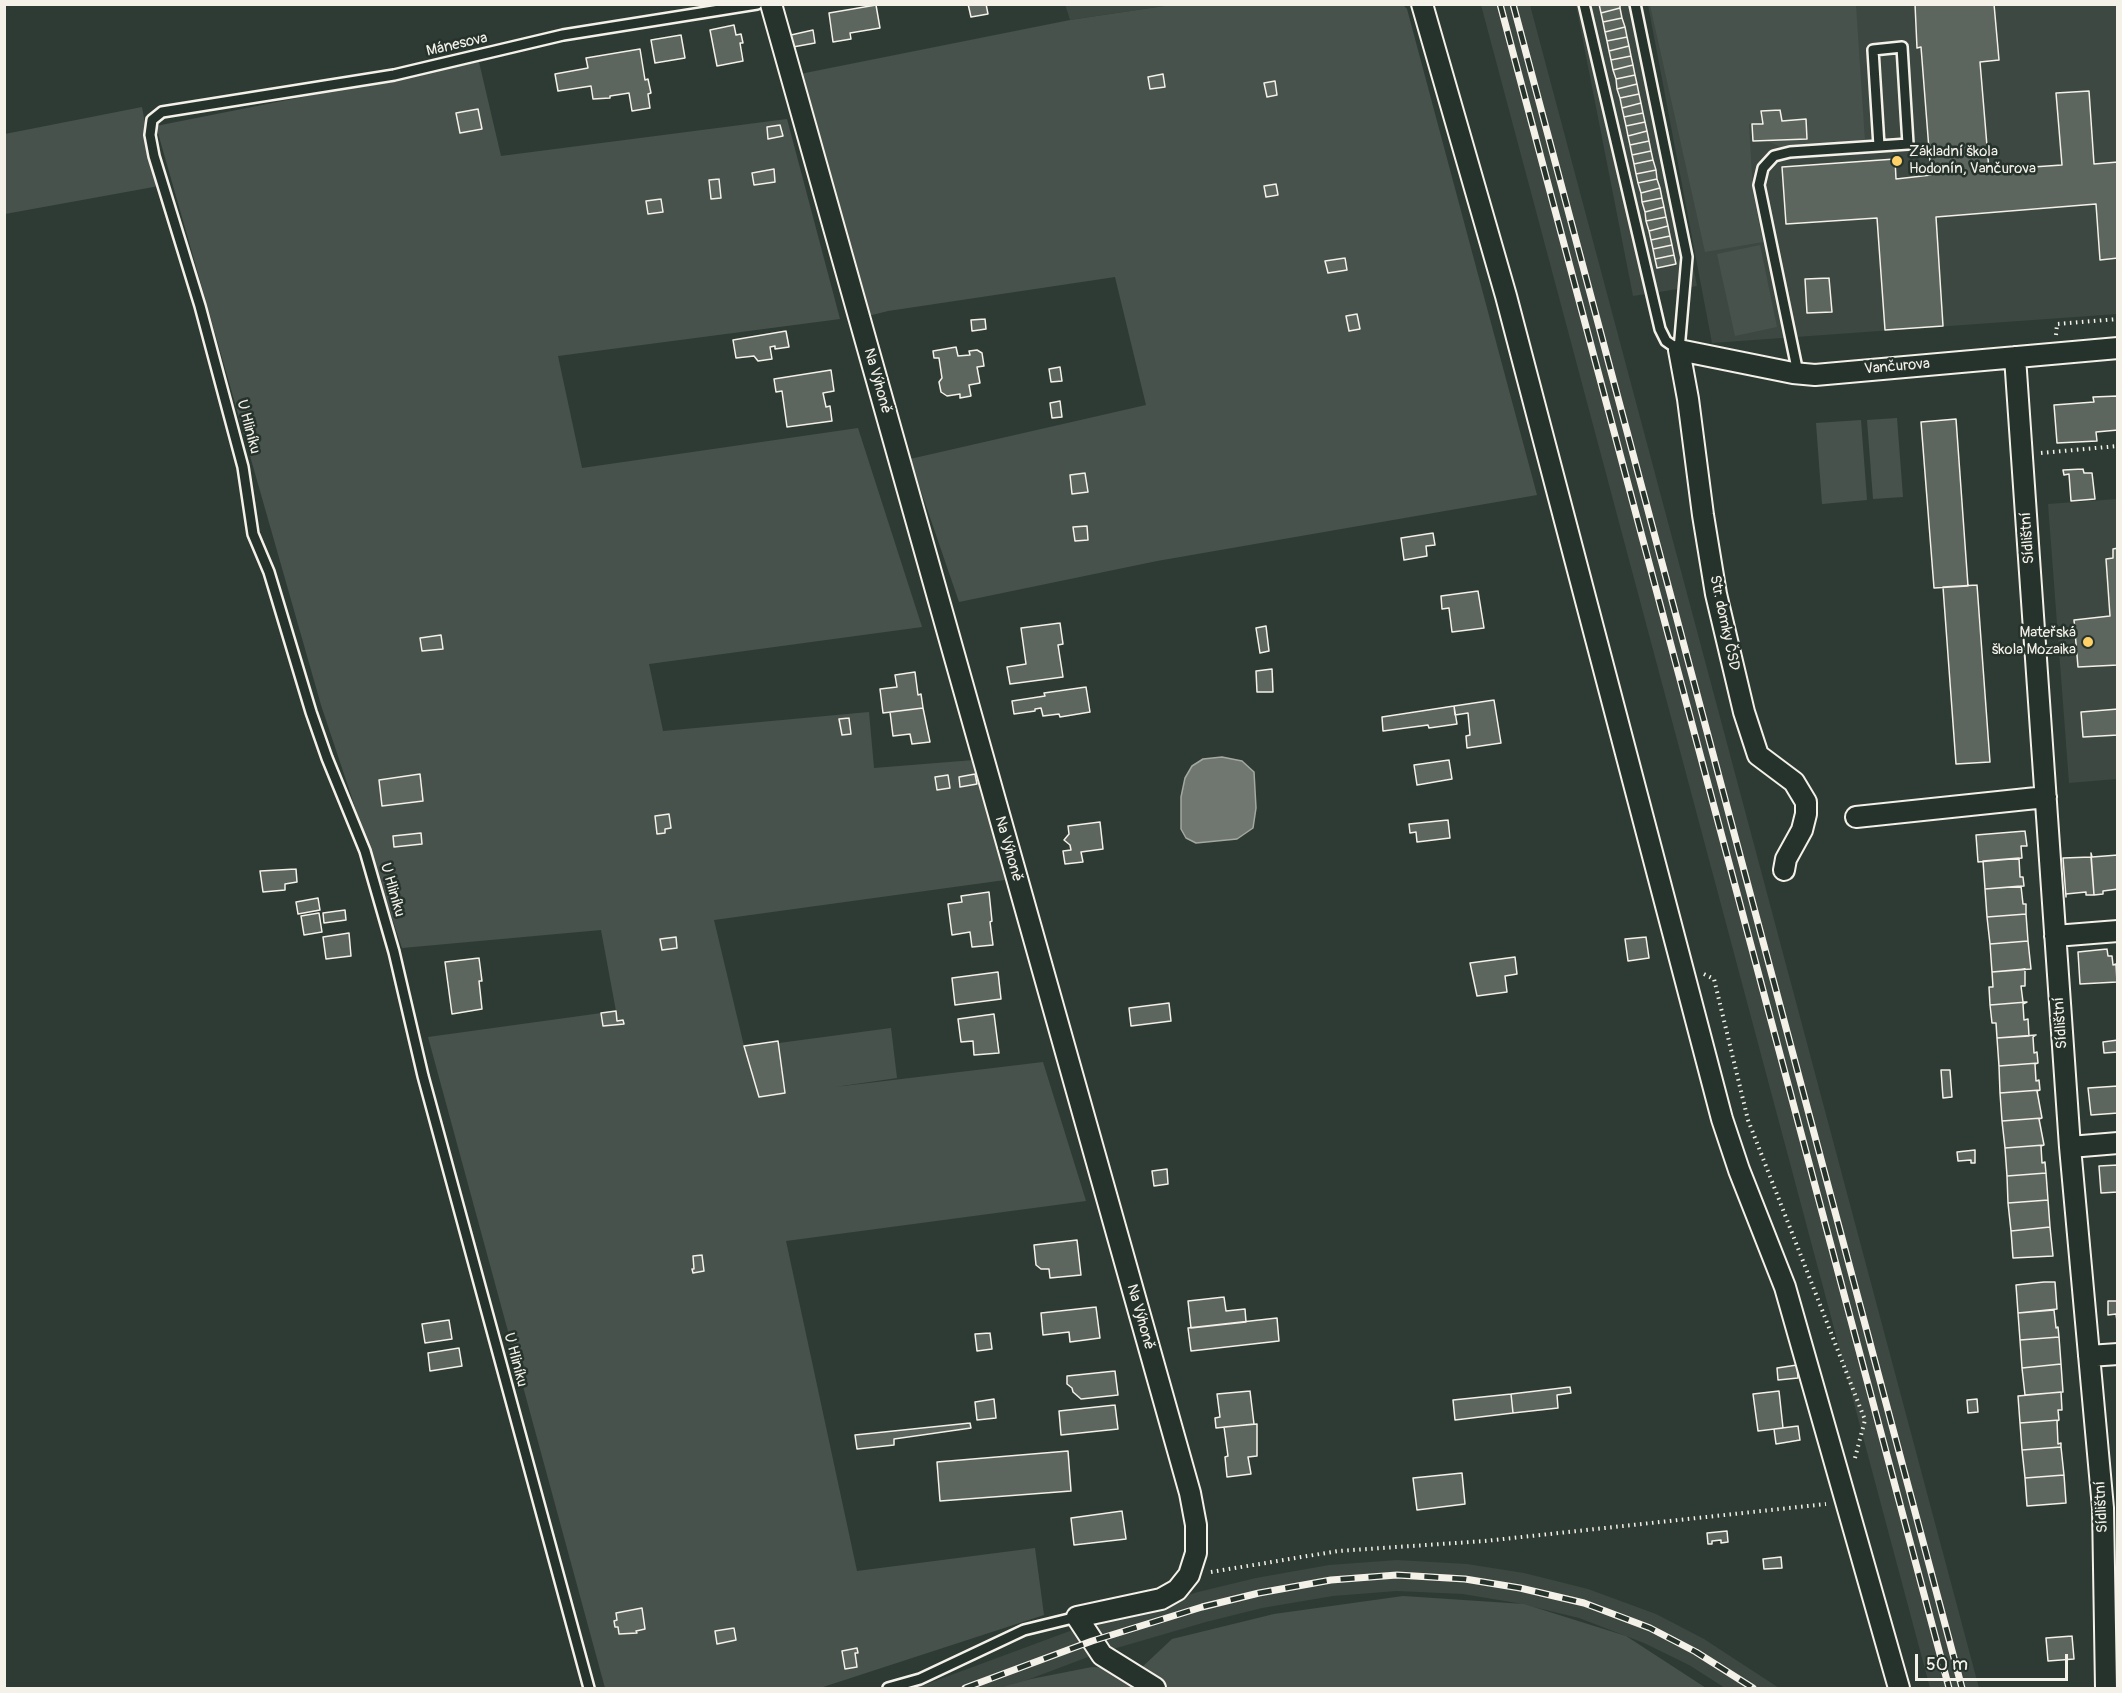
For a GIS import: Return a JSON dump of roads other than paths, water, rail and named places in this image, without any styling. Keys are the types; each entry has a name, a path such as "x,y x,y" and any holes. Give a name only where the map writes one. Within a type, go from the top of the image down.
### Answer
{"street":[{"name":"Na Výhoně","path":"771,4 1190,1493 1196,1525 1196,1553 1189,1575 1177,1590 1161,1599 1077,1617"},
{"path":"1422,4 1506,296 1722,1119 1739,1170 1785,1287 1899,1689"},
{"name":"Vančurova","path":"1679,350 1815,375 2118,348"},
{"name":"Str. domky ČSD","path":"1679,350 1687,390 1714,583 1744,712 1758,755 1794,782 1806,802 1802,830 1786,859 1784,870"},
{"name":"Sídlištní","path":"2015,357 2070,1147 2089,1356 2110,1507 2111,1617 2106,1689"},
{"path":"1856,817 2046,797"},
{"path":"2055,936 2118,931"},
{"path":"2070,1147 2118,1143"},
{"path":"2089,1356 2118,1353"},
{"path":"1077,1617 1102,1655 1155,1689"}],"lane":[{"name":"Mánesova","path":"162,112 394,75 563,35 757,4"},
{"path":"1584,4 1659,329 1666,342 1679,350 1687,256 1635,4"},
{"path":"1798,373 1759,185 1763,168 1774,156 1790,152 1880,146 1908,144 1902,47 1873,50 1880,146"},
{"name":"U Hliníku","path":"162,112 152,120 150,135 154,156 200,306 240,455 253,534 269,572 323,749 365,851 394,952 423,1076 589,1689"},
{"path":"888,1689 920,1679 1024,1630 1077,1617"}],"railway":[{"path":"1500,4 1949,1688"},
{"path":"1513,4 1962,1688"},
{"path":"965,1688 1092,1641 1202,1607 1259,1593 1331,1580 1397,1575 1465,1579 1520,1588 1584,1603 1650,1628 1696,1652 1753,1688"}],"place":[{"name":"Základní škola Hodonín, Vančurova","path":"1897,161"},
{"name":"Mateřská škola Mozaika","path":"2088,642"}]}
